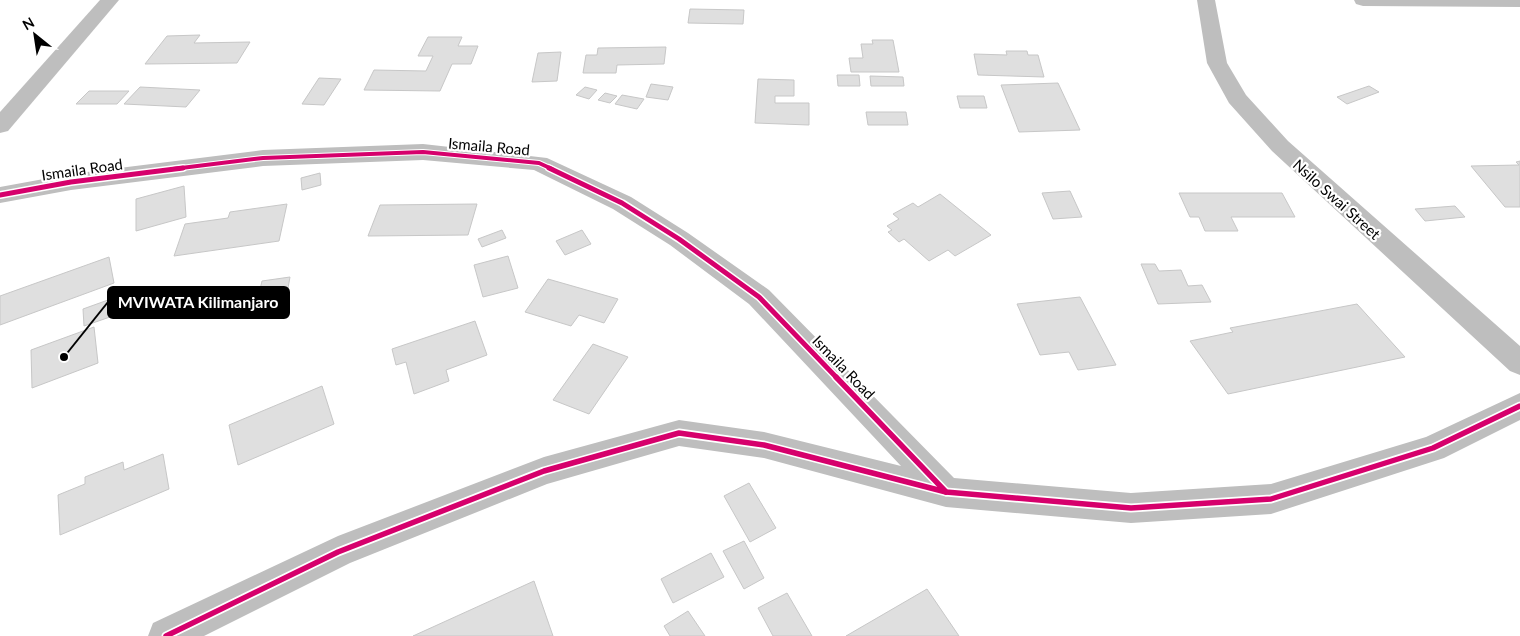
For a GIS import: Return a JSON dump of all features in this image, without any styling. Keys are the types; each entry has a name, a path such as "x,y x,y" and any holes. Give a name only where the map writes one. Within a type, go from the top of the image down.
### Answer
{"street":[{"path":"0,126 110,0"},
{"name":"Nsilo Swai Street","path":"1206,0 1217,63 1244,104 1280,146 1520,363"},
{"path":"1362,0 1520,1"},
{"name":"Ismaila Road","path":"0,195 72,182 263,158 423,152 539,163 622,203 679,239 759,297 946,492"},
{"path":"166,636 347,548 544,471 679,433 764,445 946,492 1131,508 1271,499 1434,448 1520,406"}],"building":[{"path":"690,9 744,10 743,24 688,23"},
{"path":"200,35 194,43 250,42 237,63 145,64 167,36"},
{"path":"428,37 462,37 458,46 478,46 471,64 452,64 440,91 364,90 374,70 426,71 433,56 418,56"},
{"path":"872,40 893,40 899,72 851,72 849,58 863,58 861,44 873,44"},
{"path":"666,47 664,64 617,65 616,73 583,73 586,55 597,55 598,48"},
{"path":"1006,51 1027,51 1028,55 1038,55 1044,77 978,75 974,54 1007,55"},
{"path":"561,52 557,81 532,82 538,53"},
{"path":"837,75 859,75 860,86 838,86"},
{"path":"870,76 903,77 904,86 871,86"},
{"path":"319,78 341,79 324,105 302,104"},
{"path":"758,79 794,80 794,96 775,96 775,103 809,103 809,125 755,123"},
{"path":"1058,83 1080,130 1019,132 1001,85"},
{"path":"651,84 673,87 668,100 646,97"},
{"path":"1369,86 1379,92 1347,104 1337,97"},
{"path":"140,87 200,90 186,107 124,104"},
{"path":"585,87 597,90 589,99 576,95"},
{"path":"89,91 129,91 117,104 76,104"},
{"path":"605,93 617,96 610,103 598,100"},
{"path":"622,95 644,99 637,109 615,104"},
{"path":"957,96 984,96 987,108 960,108"},
{"path":"866,112 906,112 908,125 868,125"},
{"path":"1520,161 1520,207 1505,207 1471,166 1519,165 1516,162"},
{"path":"320,173 321,185 302,190 301,178"},
{"path":"184,186 186,217 136,231 136,199"},
{"path":"1070,191 1082,217 1053,219 1042,193"},
{"path":"1179,193 1282,193 1295,217 1231,217 1238,231 1205,231 1199,217 1190,217"},
{"path":"940,194 991,235 955,256 948,250 929,261 904,239 899,242 888,232 892,230 887,226 899,219 893,214 913,203 918,207"},
{"path":"287,204 279,241 174,256 185,224 228,218 230,212"},
{"path":"477,204 468,235 368,236 380,205"},
{"path":"1455,206 1465,217 1425,221 1415,209"},
{"path":"502,230 506,238 482,247 478,239"},
{"path":"582,230 591,244 565,255 556,241"},
{"path":"508,256 518,288 483,297 474,265"},
{"path":"109,257 114,283 0,325 0,296"},
{"path":"1141,264 1155,264 1159,271 1181,270 1188,286 1202,285 1211,302 1158,304"},
{"path":"290,277 285,305 255,310 262,281"},
{"path":"548,279 618,299 604,323 579,315 571,326 525,312"},
{"path":"133,291 136,308 84,326 83,309"},
{"path":"1080,297 1116,365 1078,370 1069,352 1040,355 1017,304"},
{"path":"1357,304 1405,357 1228,394 1190,341 1233,332 1230,328"},
{"path":"475,321 487,355 446,370 449,381 414,394 406,362 396,365 392,349"},
{"path":"94,327 98,363 32,388 31,350"},
{"path":"593,344 628,357 589,414 553,400"},
{"path":"322,386 334,424 238,465 229,425"},
{"path":"163,454 169,489 60,535 58,495 85,484 85,477 123,462 124,470"},
{"path":"749,483 776,528 750,542 724,496"},
{"path":"744,541 764,578 744,589 723,551"},
{"path":"711,553 724,577 673,603 661,579"},
{"path":"534,581 553,636 413,636"},
{"path":"927,589 959,636 846,636"},
{"path":"787,593 812,636 773,636 758,608"},
{"path":"688,611 705,636 670,636 664,626"}],"cycle path":[{"path":"0,195 71,182 263,158 423,152 539,163 622,203 679,239 759,297 946,492"},
{"path":"166,636 338,552 544,471 679,433 764,445 946,492 1131,508 1271,499 1433,448 1520,406"}],"place":[{"name":"MVIWATA Kilimanjaro","path":"64,357"}]}
